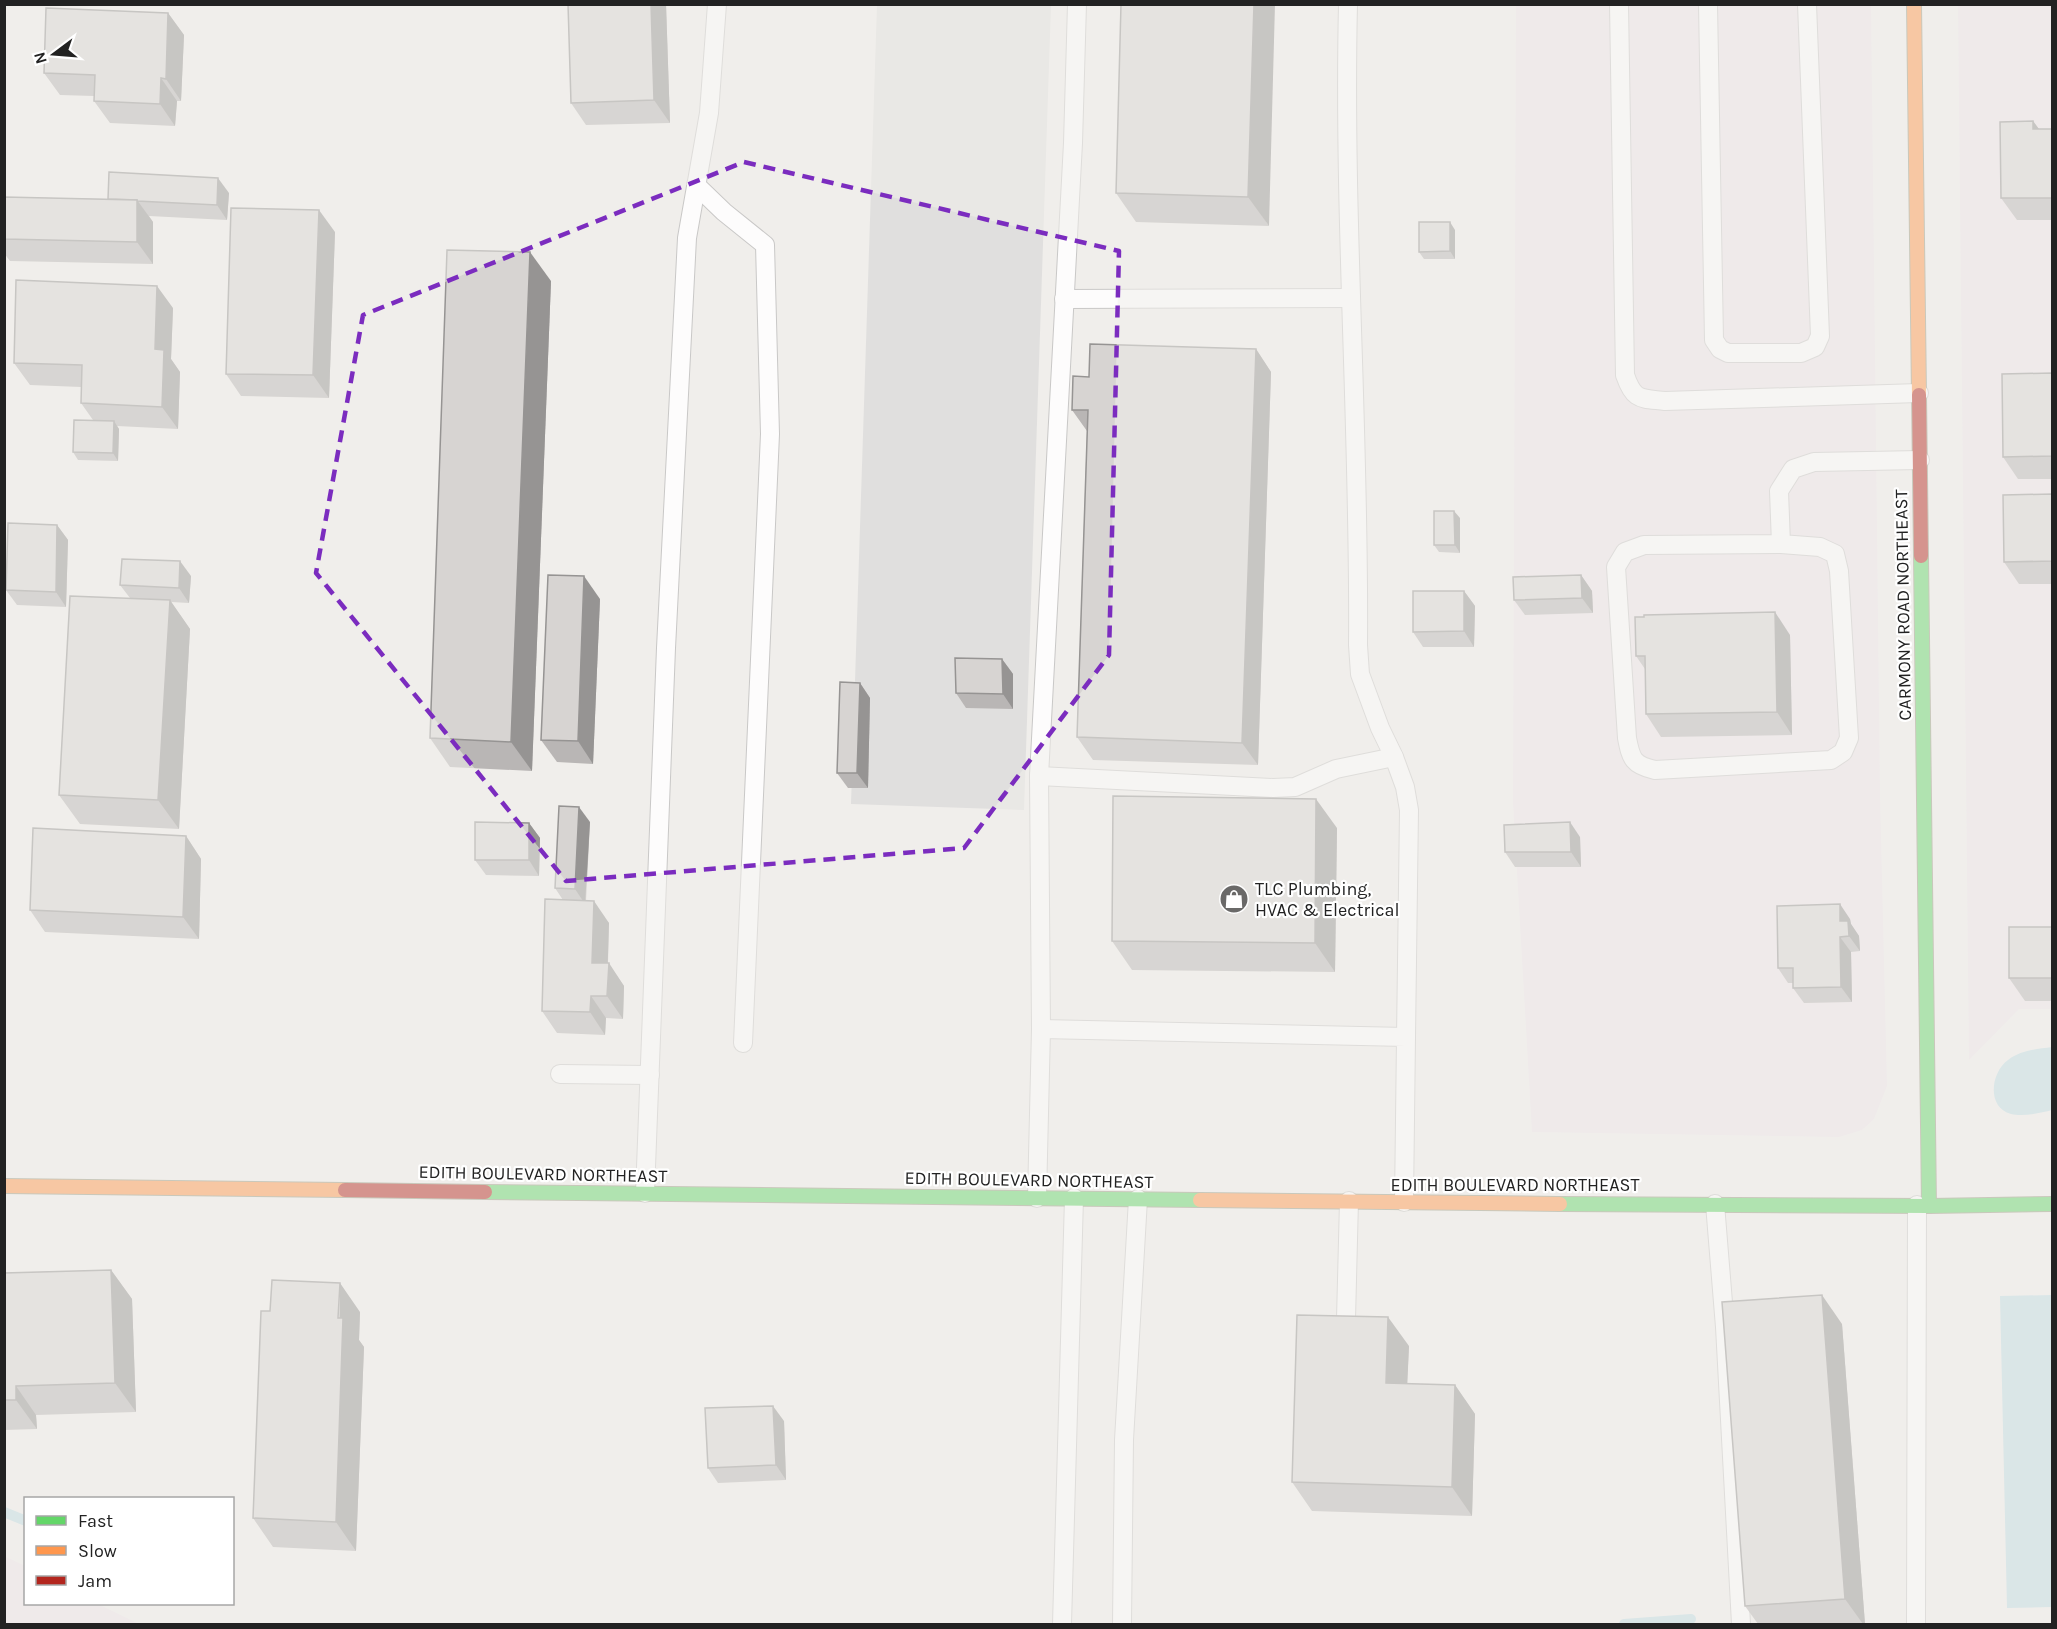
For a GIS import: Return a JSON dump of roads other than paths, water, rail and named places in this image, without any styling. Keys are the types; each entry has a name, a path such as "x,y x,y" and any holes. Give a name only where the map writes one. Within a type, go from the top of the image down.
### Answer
{"street":[{"name":"CARMONY ROAD NORTHEAST","path":"1914,4 1920,460 1923,1205"},
{"name":"EDITH BOULEVARD NORTHEAST","path":"4,1186 1404,1202 2052,1204"}],"lane":[{"path":"645,1193 666,648 687,238 709,113 717,4"},
{"path":"1037,1198 1041,1029 1039,777 1073,143 1077,4"},
{"path":"1348,4 1348,223 1360,674 1405,787 1409,810 1404,1202"},
{"path":"1619,4 1625,375 1631,392 1641,398 1665,402 1919,393"},
{"path":"1708,4 1714,340 1720,349 1728,353 1801,353 1815,347 1820,336 1807,4"},
{"path":"696,185 724,212 765,245 770,434 743,1044"},
{"path":"1064,299 1351,298"},
{"path":"1781,544 1779,491 1793,469 1814,462 1920,460"},
{"path":"1781,544 1820,546 1835,554 1839,571 1849,738 1843,752 1831,760 1655,770 1640,767 1630,756 1627,738 1616,567 1625,552 1644,545 1781,544"},
{"path":"1039,777 1284,788 1295,787 1351,765 1394,757"},
{"path":"1041,1029 1406,1037"},
{"path":"560,1074 650,1075"},
{"path":"1062,1624 1074,1198"},
{"path":"1122,1624 1124,1440 1138,1199"},
{"path":"1346,1319 1349,1201"},
{"path":"1715,1204 1725,1327 1741,1624"},
{"path":"1917,1624 1923,1205"}],"water":[{"path":"2052,1047 2052,1110 2021,1115 2003,1110 1995,1097 1994,1089 2002,1065 2018,1054 2029,1050"},
{"path":"2052,1295 2052,1607 2007,1608 2000,1296"}],"waterway":[{"path":"4,1512 24,1520"},
{"path":"1624,1624 1691,1619"}],"place":[{"name":"TLC Plumbing, HVAC & Electrical","path":"1234,899"}]}
